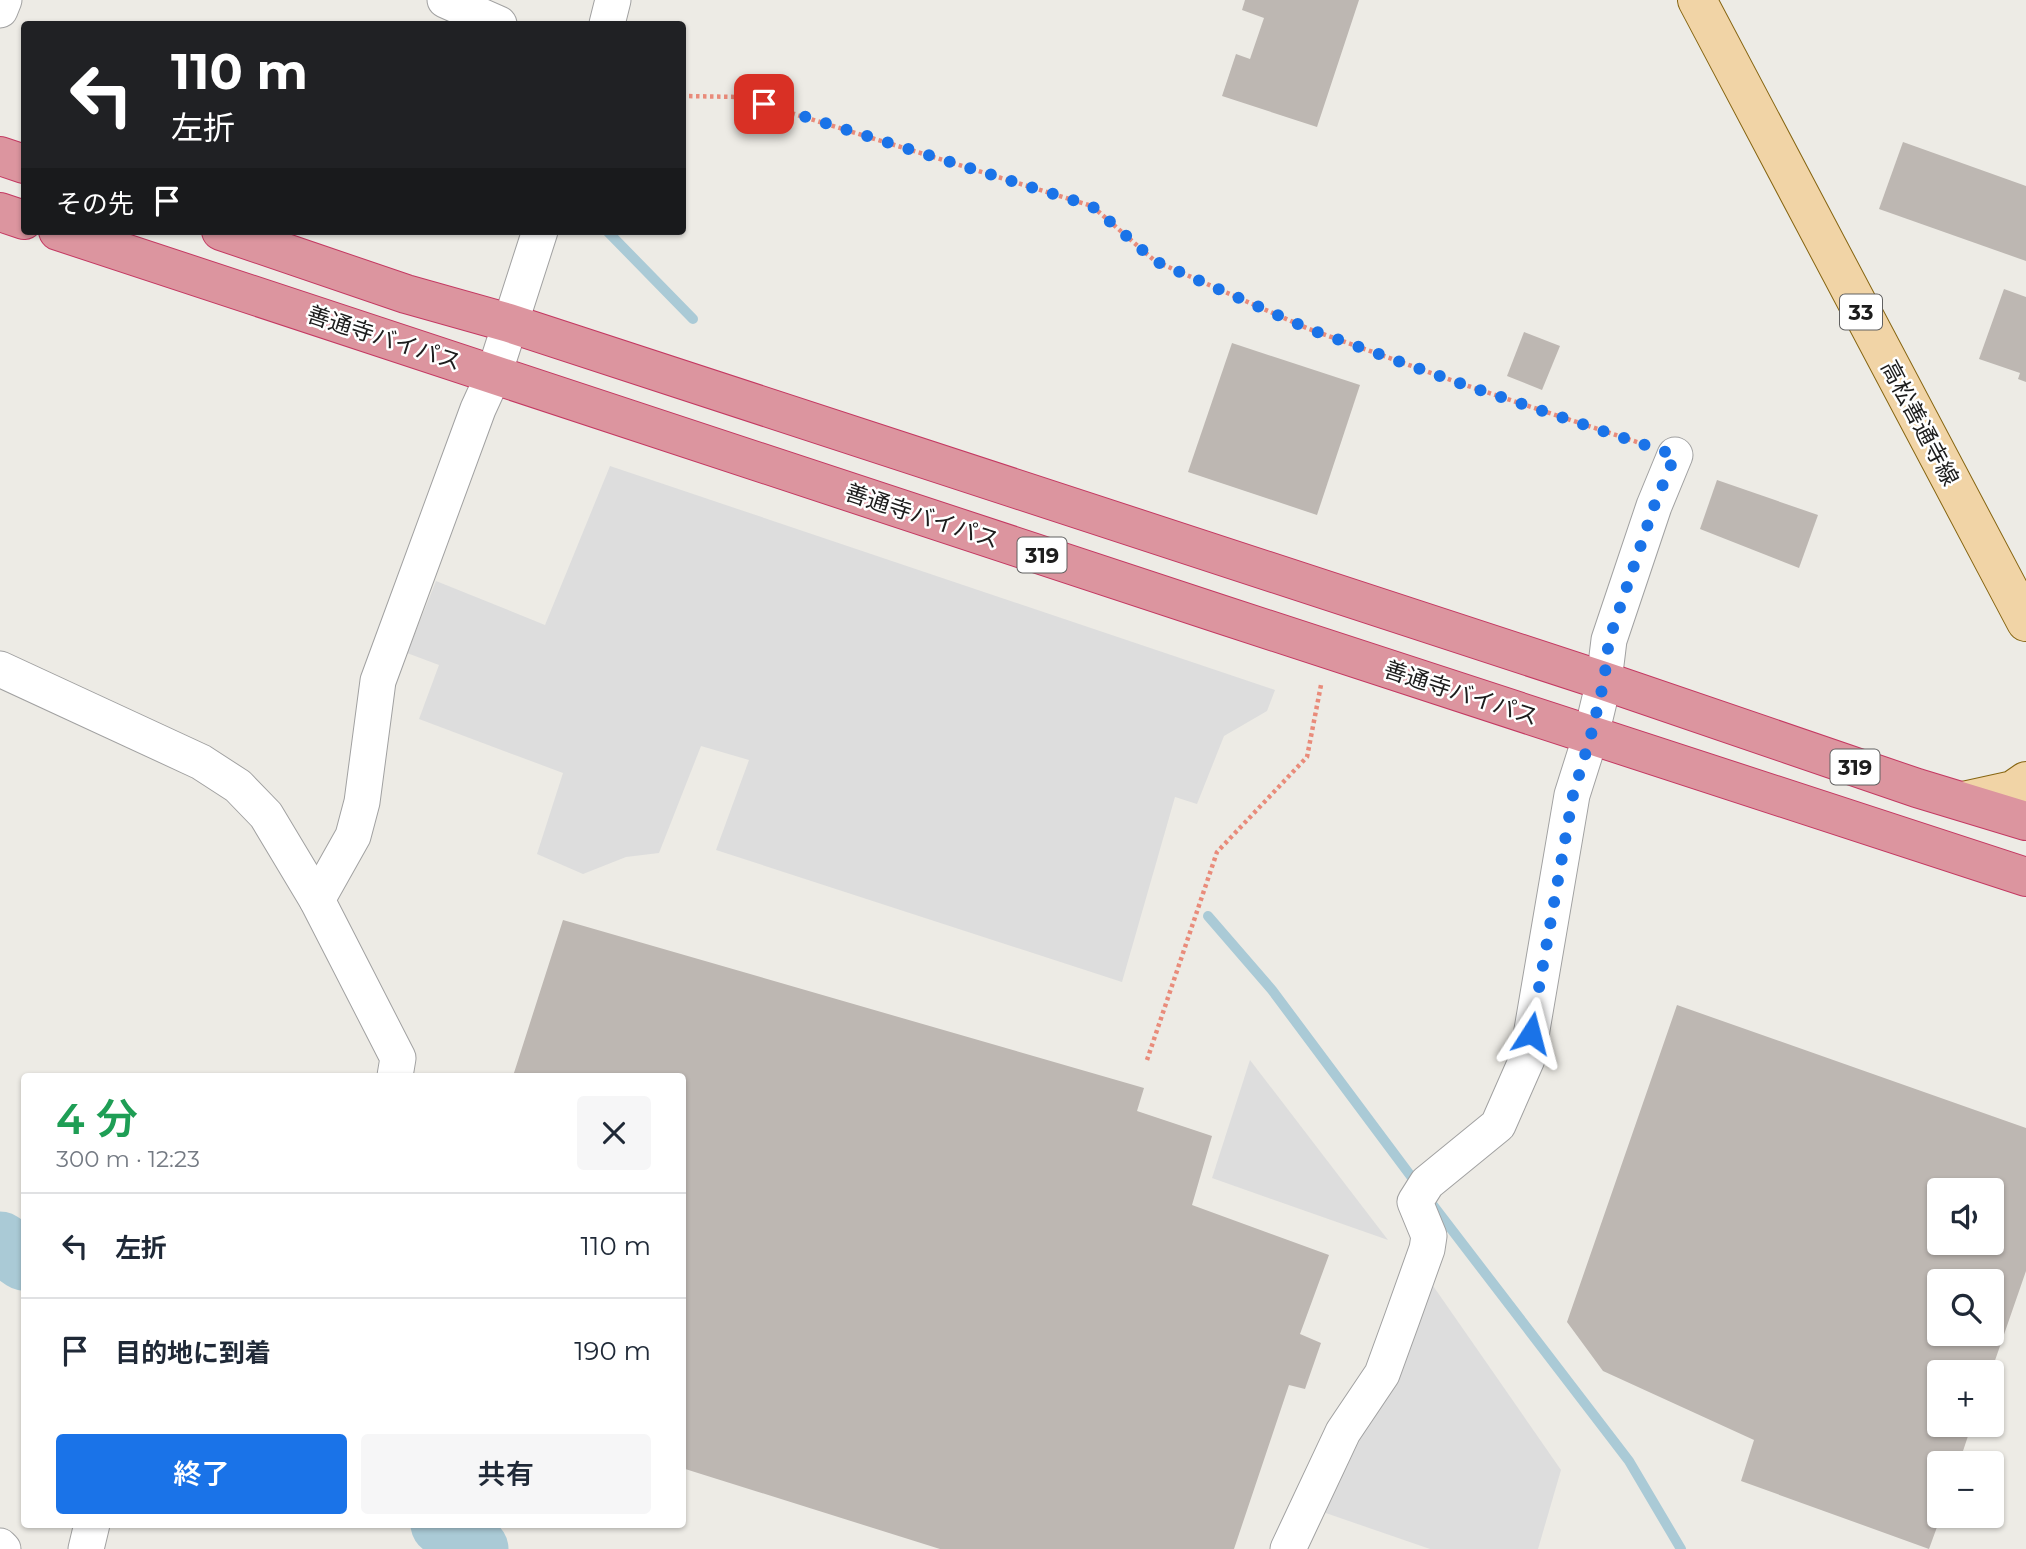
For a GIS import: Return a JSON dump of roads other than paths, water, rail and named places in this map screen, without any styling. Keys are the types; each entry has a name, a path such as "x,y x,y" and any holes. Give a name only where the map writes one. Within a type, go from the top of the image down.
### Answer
{"highway":[{"path":"0,156 21,163"},
{"path":"0,212 21,219"},
{"name":"善通寺バイパス","path":"70,235 2026,877"},
{"name":"319","path":"233,235 406,294 509,323 2026,821"}],"main road":[{"name":"高松善通寺線","path":"1697,0 2026,622"},
{"path":"1963,801 2013,790 2026,782"}],"street":[{"path":"0,10 4,0"},
{"path":"445,0 492,21"},
{"path":"608,21 613,0"},
{"path":"317,900 353,836 362,802 378,681 478,409 494,374 539,235"},
{"path":"1288,1549 1343,1432 1382,1374 1427,1249 1429,1236 1421,1193 1497,1125 1527,1059 1573,795 1604,681 1609,640 1654,506 1675,455"},
{"path":"0,669 201,762 239,786 266,816 317,900 398,1058 396,1073"},
{"path":"86,1549 91,1528"}],"waterway":[{"path":"611,235 693,319"},
{"path":"1208,916 1272,990 1419,1187"},
{"path":"1429,1200 1629,1461 1681,1549"},
{"path":"0,1243 21,1257"},
{"path":"448,1528 477,1549"}]}
